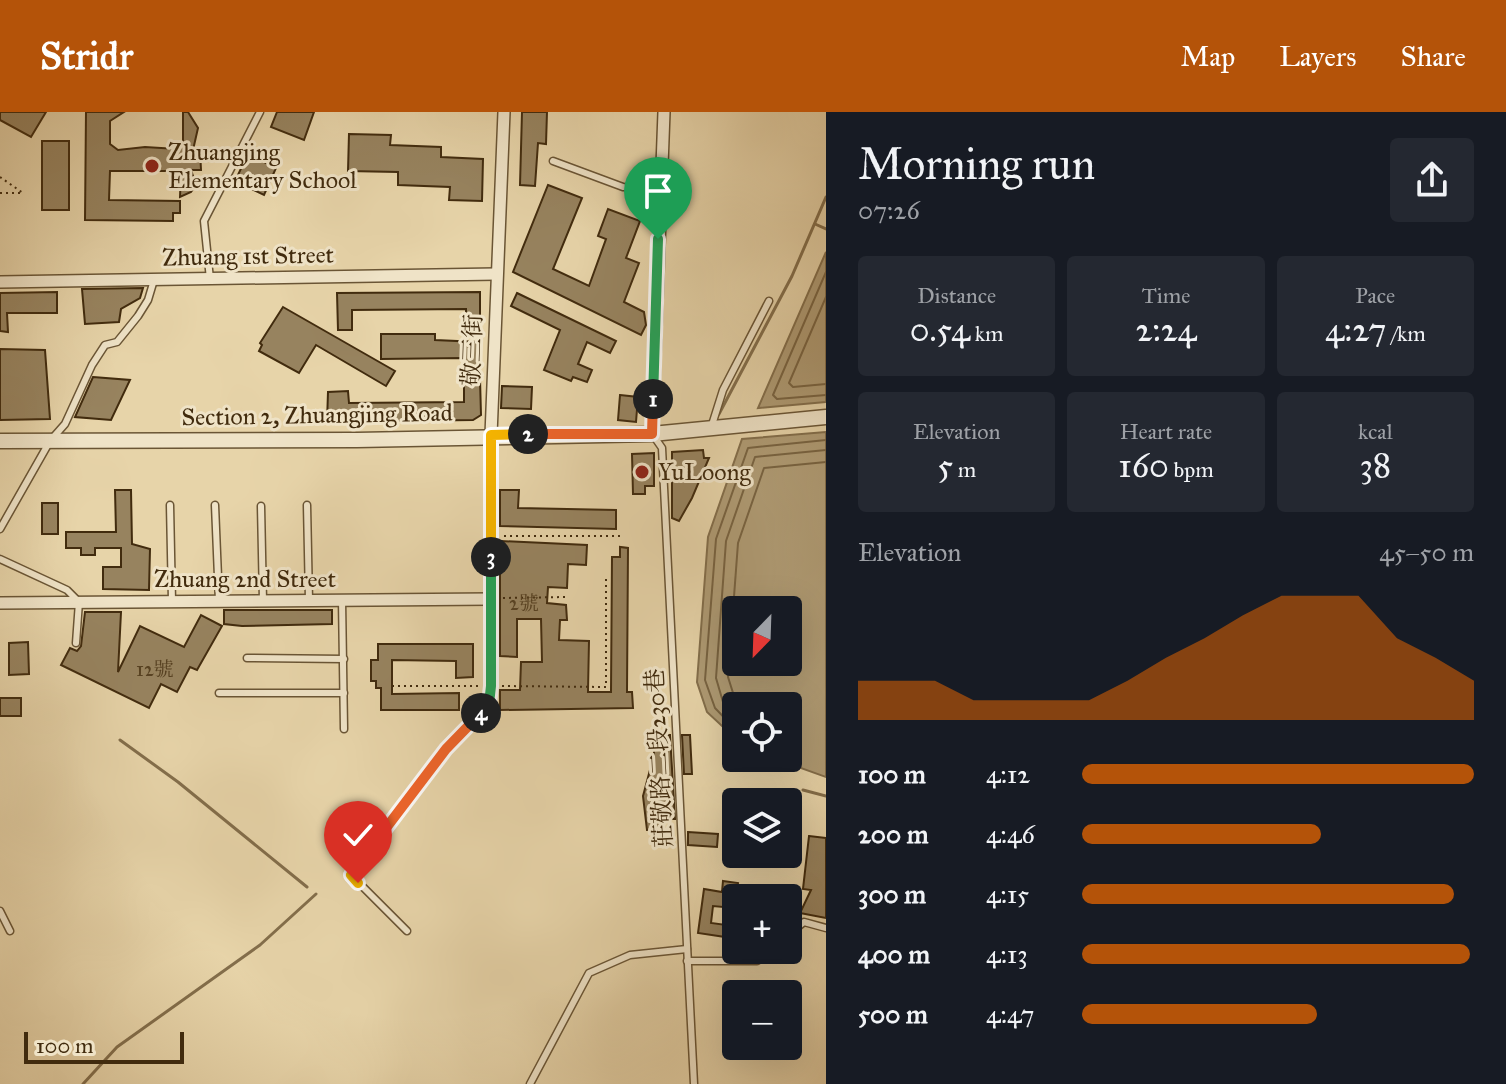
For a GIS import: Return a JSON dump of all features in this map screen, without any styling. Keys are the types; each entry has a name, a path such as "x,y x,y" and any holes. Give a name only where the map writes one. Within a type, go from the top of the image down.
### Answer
{"street":[{"name":"敬三街","path":"491,686 491,435 504,112"},
{"path":"652,434 664,112"},
{"name":"Zhuang 1st Street","path":"0,282 496,274"},
{"name":"Section 2, Zhuangjing Road","path":"0,441 357,440 652,434 826,417"},
{"name":"Zhuang 2nd Street","path":"0,603 491,599"}],"lane":[{"path":"210,279 204,221 260,112"},
{"path":"553,161 623,187 660,188"},
{"path":"0,529 50,441 65,424 105,345 117,342 148,300 154,280"},
{"path":"711,428 723,390 769,301"},
{"name":"莊敬路二段230巷","path":"652,434 662,448 694,1084"},
{"path":"170,505 172,601"},
{"path":"215,505 219,601"},
{"path":"307,505 309,600"},
{"path":"261,506 263,601"},
{"path":"0,559 67,590 79,602 76,643"},
{"path":"342,600 344,729"},
{"path":"247,658 344,659"},
{"path":"407,931 351,875 446,749 489,704 491,686"},
{"path":"219,693 344,693"},
{"path":"0,911 10,931"},
{"path":"802,924 826,928"},
{"path":"530,1084 589,973 630,955 687,949"},
{"path":"687,961 722,961"}],"path":[{"path":"0,177 23,193 0,193"},
{"path":"490,536 621,536"},
{"path":"392,686 606,687 606,575"},
{"path":"491,599 565,597"}],"water":[{"path":"826,252 826,402 758,408"},
{"path":"826,432 826,777 802,768 802,692 722,692 722,726 707,712 697,682 708,537 742,439"}],"building":[{"path":"0,112 46,112 31,137 0,120"},
{"path":"86,112 124,112 110,121 110,144 118,150 145,147 177,149 183,142 183,112 188,112 198,128 193,150 200,150 201,170 191,170 196,185 191,192 180,197 181,171 110,171 109,200 180,201 180,213 173,213 173,221 85,220"},
{"path":"277,112 314,112 304,140 271,127"},
{"path":"522,112 547,112 546,144 538,143 535,186 520,185"},
{"path":"349,134 391,135 390,145 441,147 441,157 483,159 482,201 449,200 450,187 398,185 398,172 348,171"},
{"path":"42,141 69,141 69,210 42,210"},
{"path":"248,154 276,168 264,195 235,181"},
{"path":"548,185 582,198 553,269 589,286 606,239 598,236 608,209 640,221 626,258 639,263 624,302 644,312 646,325 641,335 513,272"},
{"path":"143,288 140,298 121,309 119,322 85,324 82,289"},
{"path":"57,292 57,313 7,313 8,332 0,331 0,293"},
{"path":"480,292 480,320 466,320 466,309 352,310 352,330 338,330 337,293"},
{"path":"517,293 616,341 610,353 587,342 578,364 592,370 587,382 573,377 571,381 544,370 560,330 511,306"},
{"path":"283,307 395,371 386,386 316,345 299,373 259,351 260,343"},
{"path":"381,334 435,334 435,340 479,342 481,415 473,420 327,422 328,392 348,391 349,403 464,402 464,358 381,359"},
{"path":"0,349 45,350 50,419 0,420"},
{"path":"93,377 130,380 111,420 75,417"},
{"path":"502,386 532,387 531,409 501,408"},
{"path":"620,395 638,397 636,422 618,420"},
{"path":"703,450 704,458 709,458 679,521 672,518 672,452"},
{"path":"654,453 654,486 645,486 645,494 633,494 632,454"},
{"path":"115,490 131,490 132,544 150,549 149,590 103,589 103,567 121,567 121,548 95,548 95,555 81,555 81,548 66,548 66,532 116,532"},
{"path":"500,490 519,490 518,508 616,510 616,529 500,526"},
{"path":"42,503 58,503 58,534 42,534"},
{"path":"500,541 587,545 586,565 568,564 567,588 548,587 547,603 566,605 567,620 560,620 559,640 589,641 588,692 611,692 612,557 620,557 620,547 628,548 627,692 632,692 633,708 500,710 500,690 520,690 521,662 542,662 541,619 517,619 517,657 500,656"},
{"path":"224,610 332,610 332,624 224,624"},
{"path":"85,612 121,612 118,672 140,626 184,647 201,615 222,626 197,670 190,667 177,692 161,684 149,708 61,665 70,648 77,651 81,646"},
{"path":"28,642 29,674 9,675 9,643"},
{"path":"378,644 473,644 473,677 456,678 456,661 392,660 392,694 459,693 459,710 381,710 381,688 376,688 376,681 371,681 371,660 378,660"},
{"path":"0,698 21,698 21,716 0,716"},
{"path":"654,735 670,735 675,819 663,819 663,830 647,830 643,796 654,755"},
{"path":"682,735 690,735 692,774 684,774"},
{"path":"688,832 718,834 717,847 688,845"},
{"path":"809,836 826,838 826,918 802,913 811,890 803,889"},
{"path":"704,889 722,892 722,907 713,906 711,923 722,924 722,937 698,933"}],"waterway":[{"path":"719,414 792,276 826,197"},
{"path":"815,224 826,229"},
{"path":"120,740 178,782 307,887"},
{"path":"803,790 826,796"},
{"path":"83,1084 117,1047 260,945 316,894"}],"place":[{"name":"Zhuangjing Elementary School","path":"152,166"},
{"name":"YuLoong","path":"642,472"}],"route":[{"path":"358,883 351,875 446,749 489,704 491,435 652,434 658,239"}]}
